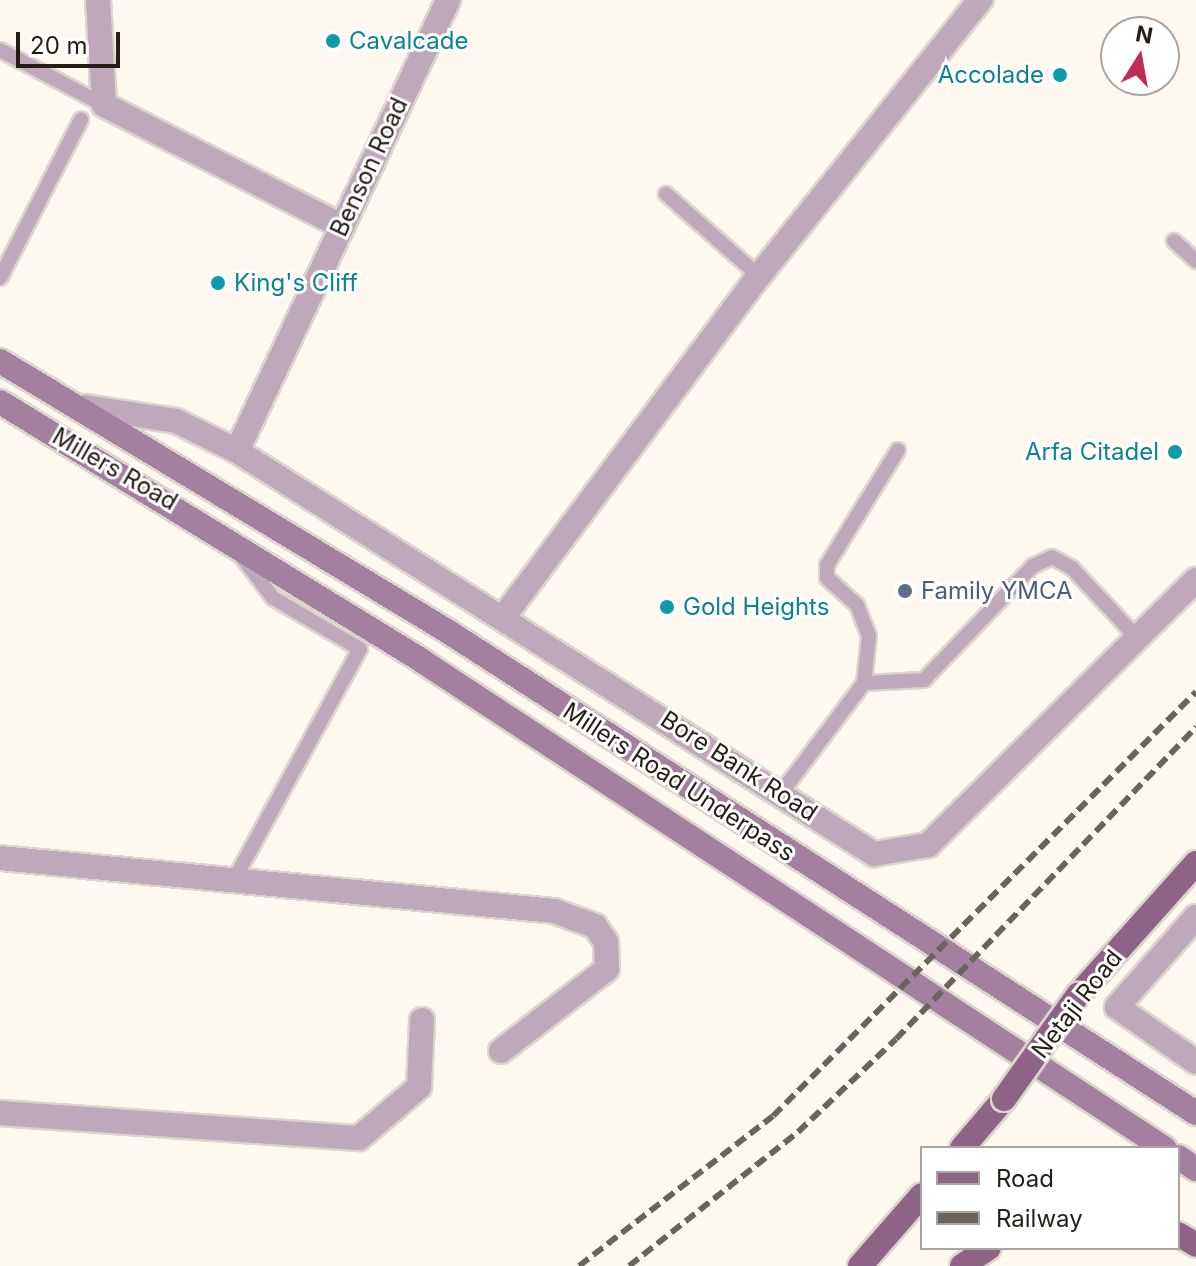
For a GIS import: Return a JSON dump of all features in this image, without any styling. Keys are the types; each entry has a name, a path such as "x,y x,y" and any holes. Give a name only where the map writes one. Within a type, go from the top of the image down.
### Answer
{"main road":[{"name":"Millers Road","path":"0,361 85,407 159,453"},
{"name":"Millers Road","path":"2,407 228,539"},
{"name":"Millers Road Underpass","path":"159,453 1196,1113"},
{"name":"Millers Road Underpass","path":"228,539 1161,1146"},
{"name":"Netaji Road","path":"964,1146 1004,1099 1078,995 1196,863"},
{"path":"860,1266 920,1197"},
{"path":"962,1266 986,1250"}],"street":[{"path":"98,0 104,105 341,226"},
{"name":"Benson Road","path":"237,451 448,0"},
{"path":"505,615 759,276 980,0"},
{"path":"85,407 176,421 237,451"},
{"name":"Bore Bank Road","path":"237,451 505,615 874,854 928,845 1196,580"},
{"path":"0,858 554,911 595,926 606,942 607,969 501,1051"},
{"path":"1196,917 1117,1007 1196,1062"},
{"path":"0,1113 359,1138 419,1087 422,1020"}],"lane":[{"path":"0,50 104,105"},
{"path":"0,278 81,120"},
{"path":"666,194 759,276"},
{"path":"1174,241 1196,261"},
{"path":"781,793 864,683 869,636 857,605 827,578 827,565 898,450"},
{"path":"228,539 273,598 360,649 234,880"},
{"path":"864,683 924,680 1033,566 1052,557 1137,638"}],"railway":[{"path":"579,1266 773,1116 1196,692"},
{"path":"629,1266 798,1132 896,1039 1196,727"}],"place":[{"name":"Cavalcade","path":"333,41"},
{"name":"Accolade","path":"1060,75"},
{"name":"King's Cliff","path":"218,283"},
{"name":"Arfa Citadel","path":"1175,452"},
{"name":"Family YMCA","path":"905,591"},
{"name":"Gold Heights","path":"667,607"}]}
